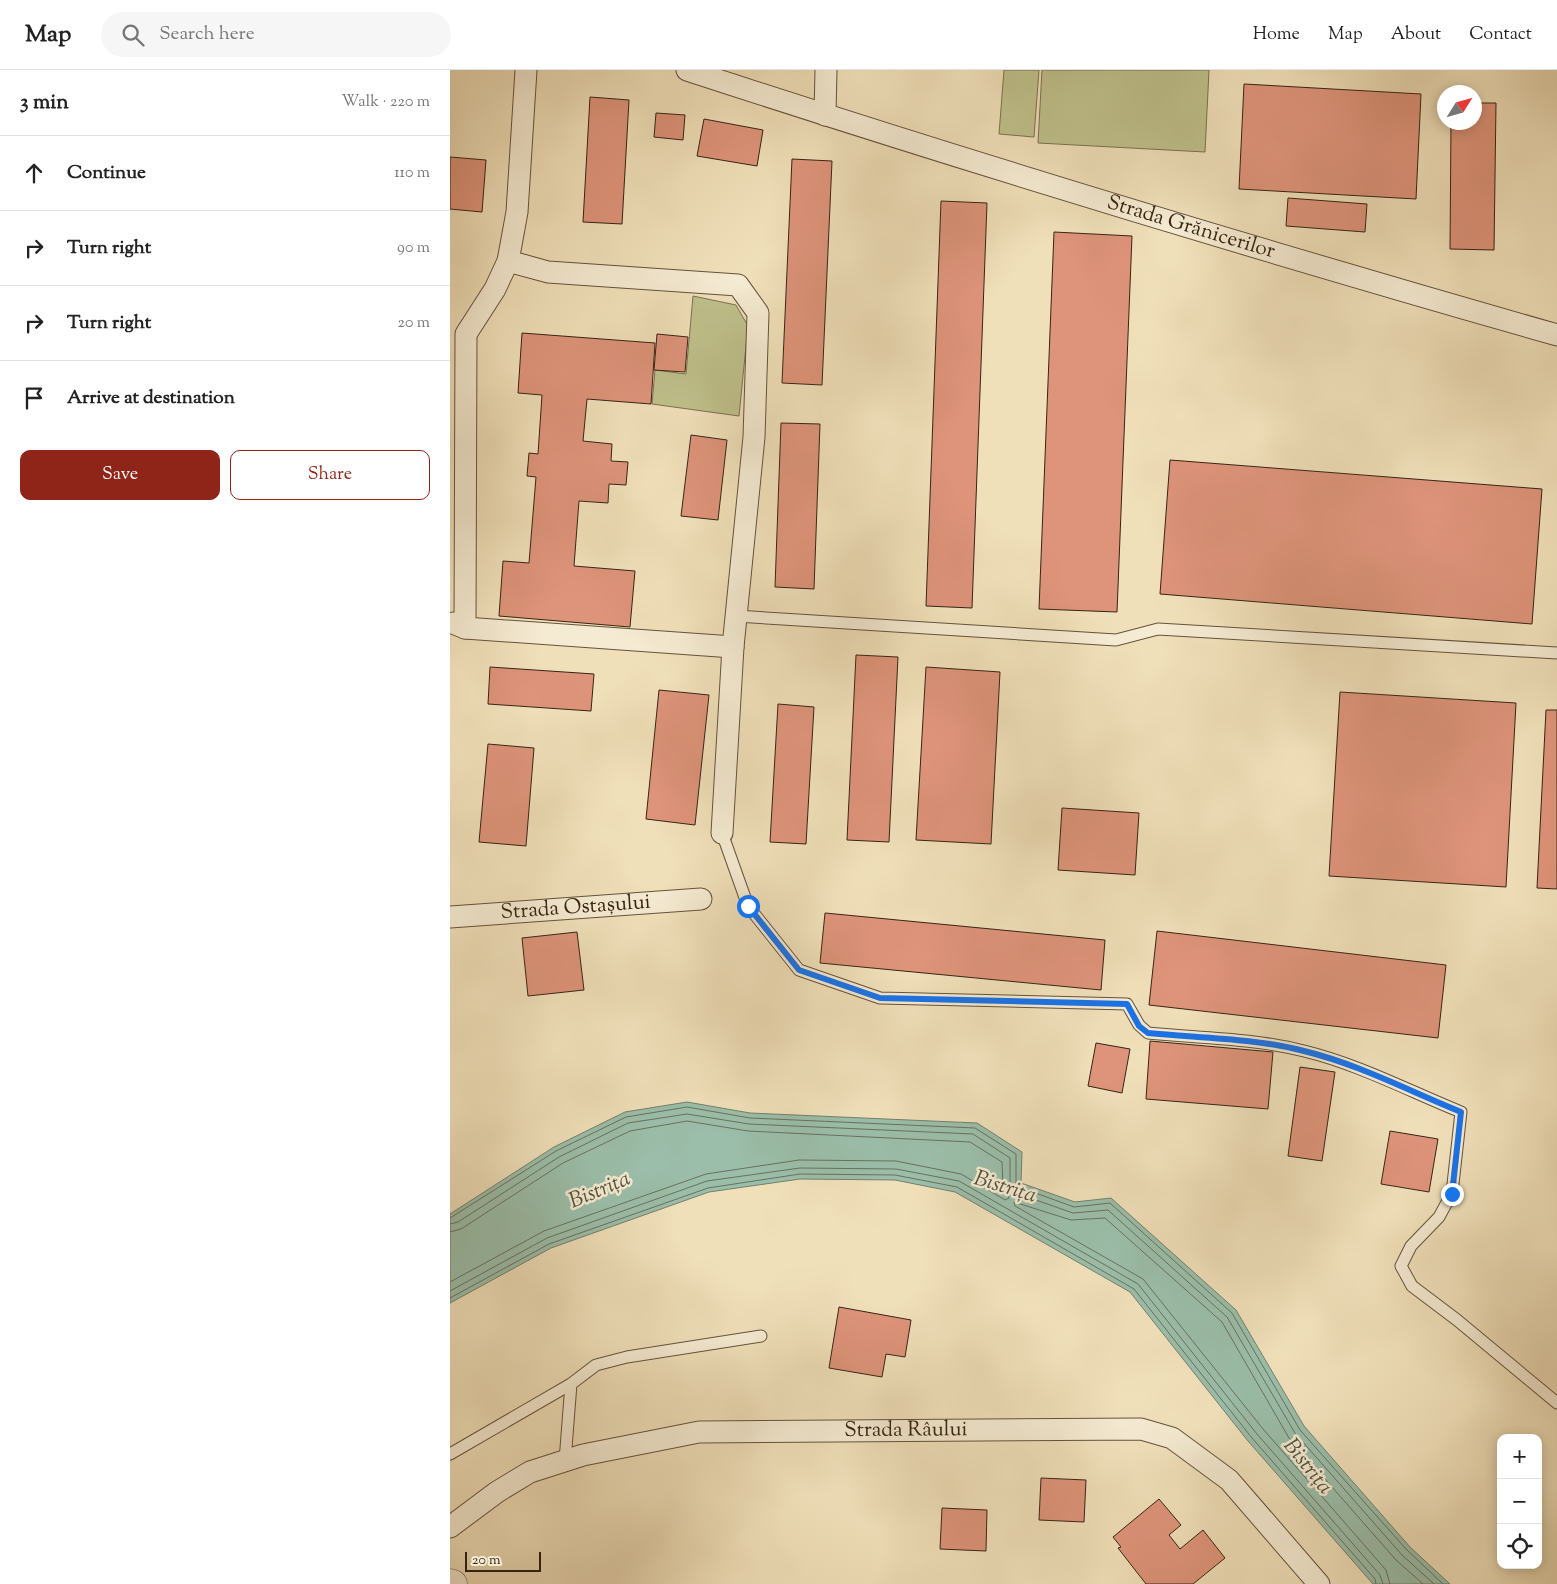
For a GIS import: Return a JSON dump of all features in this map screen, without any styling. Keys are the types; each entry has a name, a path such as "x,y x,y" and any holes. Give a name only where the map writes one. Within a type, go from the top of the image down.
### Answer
{"street":[{"path":"526,70 517,212 508,261 495,289 458,333 457,625 733,647"},
{"name":"Strada Grănicerilor","path":"687,70 826,115 1423,297 1557,335"},
{"path":"826,70 826,115"},
{"path":"508,261 548,272 738,285 758,313 754,437 733,647 722,833"},
{"name":"Strada Ostașului","path":"450,918 701,899"},
{"name":"Strada Râului","path":"450,1526 497,1492 530,1472 583,1455 699,1432 1141,1429 1172,1438 1229,1480 1319,1584"}],"lane":[{"path":"736,616 1116,640 1158,629 1557,653"},
{"path":"722,833 748,906 799,970 880,998 1127,1004 1139,1026 1148,1033 1257,1043 1304,1051 1360,1070 1461,1112 1452,1194 1439,1217 1411,1246 1401,1266 1412,1286 1457,1320 1557,1403"},
{"path":"450,1454 571,1384 596,1365 619,1359 762,1336"},
{"path":"565,1461 571,1384"}],"shaded area":[{"path":"1004,70 1039,70 1034,137 999,134"},
{"path":"1042,70 1209,70 1205,152 1038,143"},
{"path":"693,296 736,305 748,326 739,416 652,404 655,370 686,374"}],"water":[{"name":"Bistrița","path":"687,1102 750,1113 977,1123 1022,1152 1021,1183 1075,1202 1111,1198 1236,1310 1304,1426 1410,1547 1450,1584 1373,1584 1248,1441 1130,1292 955,1192 895,1180 800,1179 709,1192 551,1248 450,1303 450,1214 554,1147 625,1112"}],"building":[{"path":"1244,84 1421,94 1416,199 1239,189"},
{"path":"590,97 629,100 622,224 583,222"},
{"path":"1482,103 1496,103 1494,250 1450,249 1451,130 1482,130"},
{"path":"656,113 685,115 683,140 654,137"},
{"path":"704,119 763,130 757,166 697,156"},
{"path":"450,157 486,160 482,212 450,209"},
{"path":"792,159 832,161 822,385 782,383"},
{"path":"1288,198 1367,204 1365,232 1286,226"},
{"path":"941,201 987,203 972,608 926,606"},
{"path":"1054,232 1132,236 1117,612 1039,609"},
{"path":"522,333 655,343 651,404 587,399 583,441 612,444 611,461 628,462 626,485 609,484 608,503 579,501 574,566 635,571 630,627 499,616 503,561 529,563 536,477 527,476 529,453 538,454 542,395 518,393"},
{"path":"657,334 688,337 685,372 654,370"},
{"path":"781,423 820,424 814,589 775,587"},
{"path":"691,435 727,440 718,520 681,516"},
{"path":"1170,460 1542,489 1532,624 1160,594"},
{"path":"856,655 898,657 889,842 847,840"},
{"path":"490,667 594,674 591,711 488,704"},
{"path":"926,667 1000,672 991,844 916,840"},
{"path":"659,690 709,695 695,825 646,819"},
{"path":"1340,692 1516,703 1506,887 1329,876"},
{"path":"778,704 814,707 806,844 770,842"},
{"path":"1546,710 1557,710 1557,889 1537,888"},
{"path":"488,744 534,748 526,846 479,842"},
{"path":"1062,808 1139,813 1135,875 1058,870"},
{"path":"825,913 1105,940 1101,990 820,963"},
{"path":"1157,931 1446,965 1438,1038 1149,1005"},
{"path":"577,932 584,990 528,996 522,938"},
{"path":"1150,1041 1273,1052 1268,1109 1146,1099"},
{"path":"1096,1043 1130,1049 1122,1093 1088,1086"},
{"path":"1300,1067 1335,1072 1322,1161 1288,1156"},
{"path":"1390,1131 1438,1139 1429,1192 1381,1184"},
{"path":"839,1307 911,1320 905,1357 886,1354 882,1377 829,1368"},
{"path":"1041,1478 1086,1480 1084,1522 1039,1520"},
{"path":"1159,1499 1181,1525 1169,1535 1180,1549 1203,1530 1225,1558 1193,1584 1146,1584 1118,1548 1121,1547 1113,1537"},
{"path":"942,1508 987,1510 986,1551 940,1549"}],"route":[{"path":"748,906 799,970 880,998 1127,1004 1139,1026 1148,1033 1257,1043 1304,1051 1360,1070 1461,1112 1452,1194"}]}
